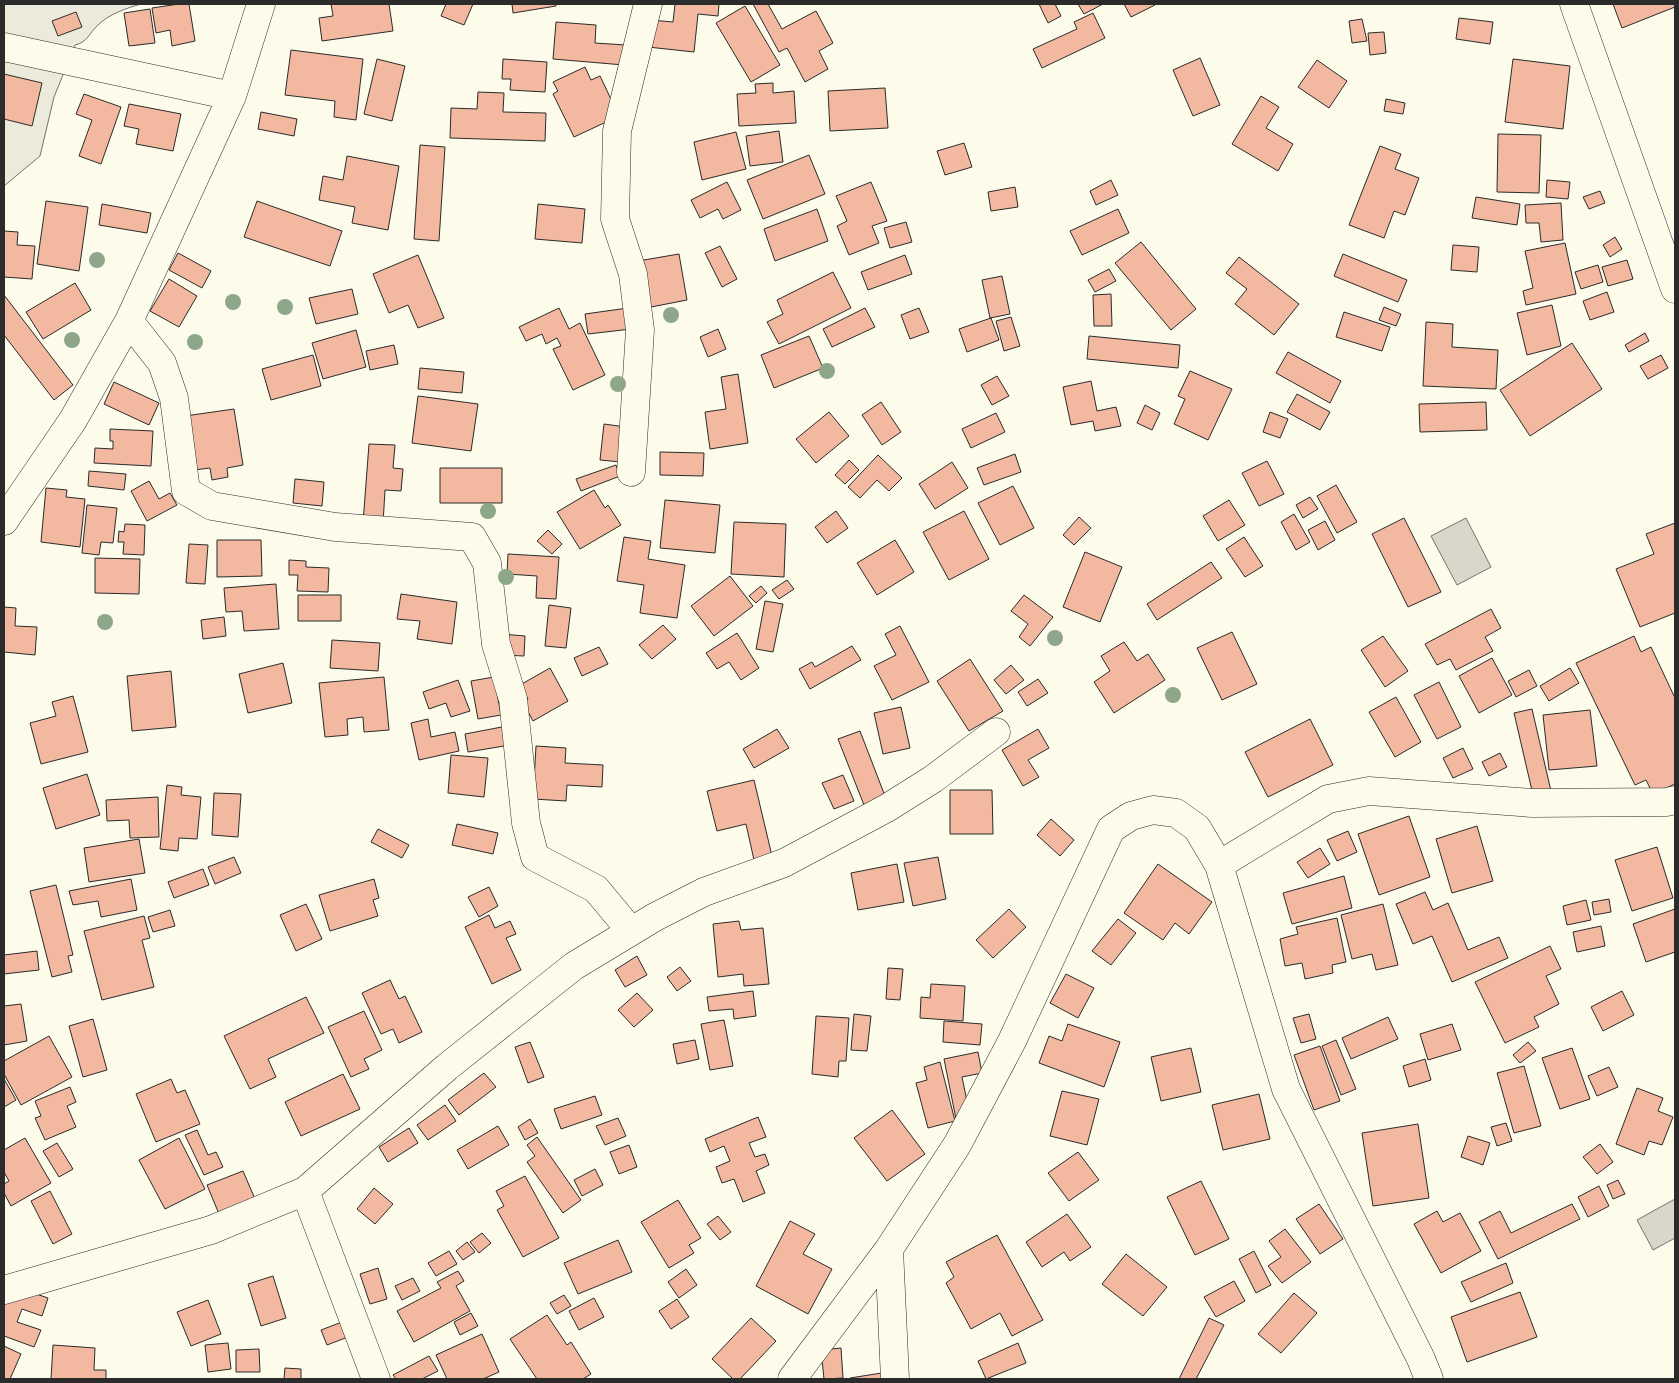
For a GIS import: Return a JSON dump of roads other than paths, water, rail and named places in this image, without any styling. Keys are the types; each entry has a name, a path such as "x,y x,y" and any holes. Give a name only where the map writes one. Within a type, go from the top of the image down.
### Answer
{"street":[{"path":"4,521 73,420 129,321 232,96 261,4"},
{"path":"631,472 640,330 632,274 615,219 618,132 648,4"},
{"path":"1574,4 1675,290"},
{"path":"4,46 232,96"},
{"path":"129,321 162,363 174,398 186,491 212,506 316,524 472,537 487,563 496,644 513,700 526,822 535,857 596,889 631,931"},
{"path":"4,1290 211,1230 305,1191 447,1067 574,966 631,931 704,892 784,863 887,808 933,779 996,732"},
{"path":"1219,864 1328,799 1369,791 1532,803 1667,802 1675,800"},
{"path":"792,1379 889,1249 957,1145 1012,1041 1111,829 1131,816 1153,810 1176,812 1197,828 1219,864 1286,1089 1421,1358 1429,1379"},
{"path":"305,1191 376,1379"},
{"path":"889,1249 895,1379"}]}
